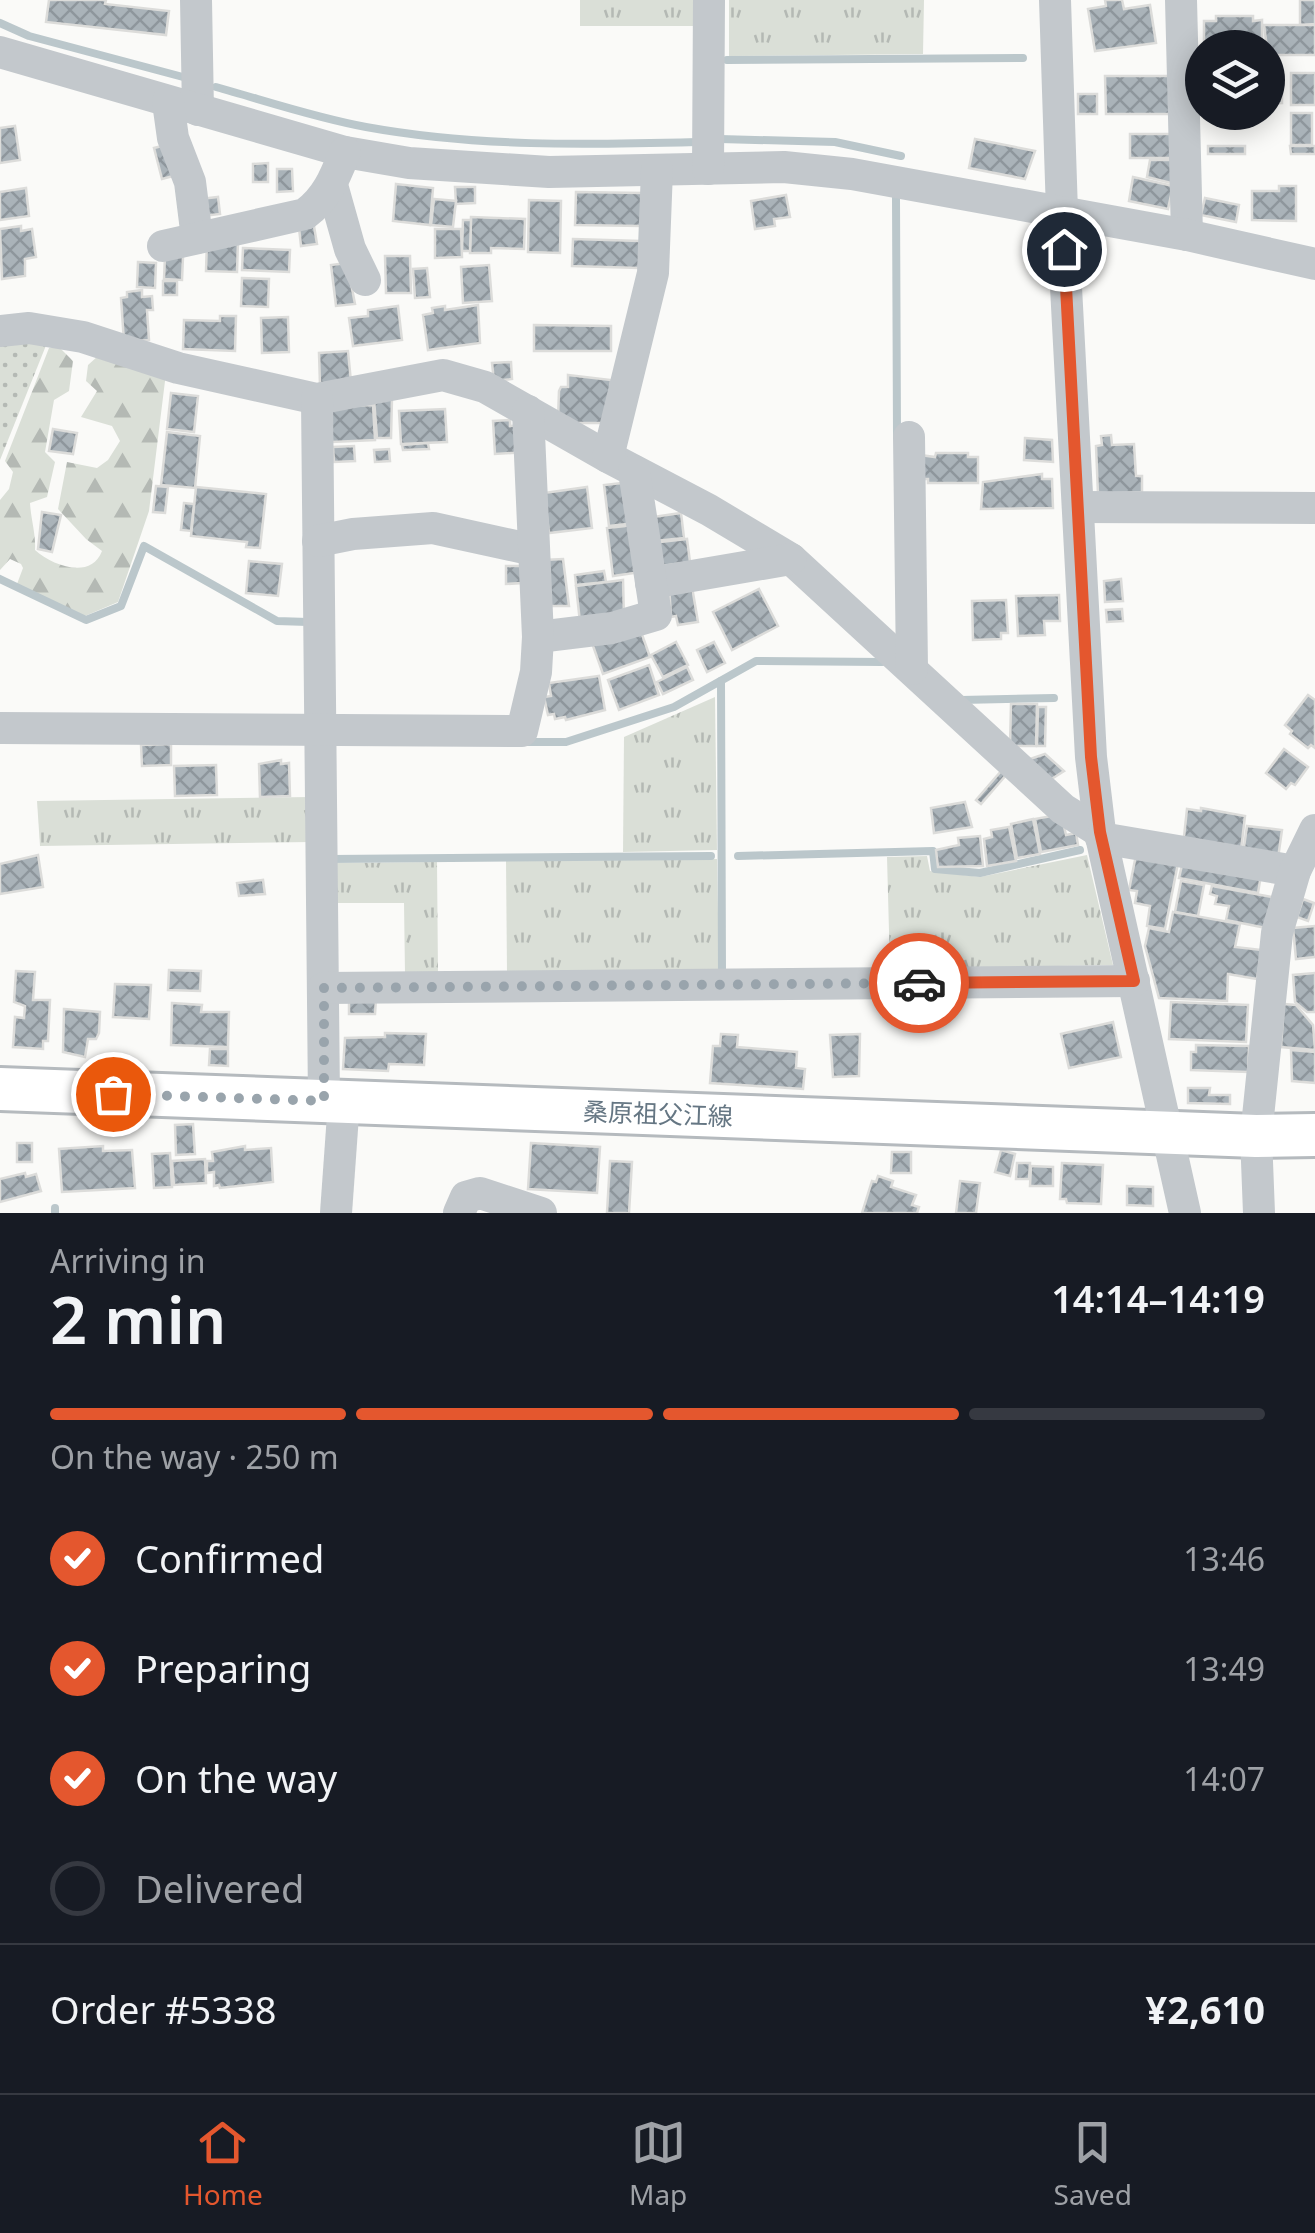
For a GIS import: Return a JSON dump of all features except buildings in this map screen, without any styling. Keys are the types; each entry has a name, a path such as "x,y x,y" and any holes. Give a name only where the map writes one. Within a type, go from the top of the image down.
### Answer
{"main road":[{"name":"桑原祖父江線","path":"0,1090 1256,1136 1315,1135"}],"street":[{"path":"196,0 183,106 173,138 190,182 196,238"},
{"path":"708,169 709,0"},
{"path":"1054,0 1091,757 1100,835 1185,1213"},
{"path":"1182,0 1187,236"},
{"path":"0,52 346,152 409,163 549,172 784,167 852,174 1187,236 1315,264"},
{"path":"163,246 305,214 332,185 346,152"},
{"path":"538,636 612,628 656,614 621,464 653,273 657,170"},
{"path":"332,185 350,250 365,280"},
{"path":"0,332 29,328 84,337 178,368 317,399 443,376 485,386 791,560 1063,808 1100,835 1295,871"},
{"path":"317,399 324,988 334,1101 336,1213"},
{"path":"0,728 522,731 536,672 538,636 528,411"},
{"path":"909,437 912,669"},
{"path":"1078,506 1315,508"},
{"path":"318,541 433,528 534,550"},
{"path":"734,569 752,535"},
{"path":"651,583 791,560"},
{"path":"1259,1213 1256,1136 1277,933 1295,871 1315,830"},
{"path":"324,988 1134,981"},
{"path":"459,1213 466,1197 480,1193 542,1213"}],"green space":[{"path":"580,0 699,0 700,26 580,26"},
{"path":"729,0 924,0 923,54 729,56"},
{"path":"0,342 47,343 0,460"},
{"path":"59,347 73,361 69,391 54,400 45,452 55,462 47,497 30,503 35,550 61,565 81,568 97,560 102,551 58,509 67,462 97,468 108,460 120,441 112,426 81,417 97,391 86,381 88,365 98,356 166,373 149,511 118,602 85,616 17,584 21,564 10,559 0,570 0,500 9,489 13,472 5,461 49,348"},
{"path":"715,697 717,850 623,852 624,737"},
{"path":"310,797 311,842 40,846 37,801"},
{"path":"1087,855 1113,965 890,969 887,857 927,856 930,871 980,877"},
{"path":"717,859 719,969 507,973 506,861"},
{"path":"437,862 438,974 405,974 404,903 332,903 332,863"}],"waterway":[{"path":"0,23 29,36 183,77"},
{"path":"727,60 1023,58"},
{"path":"216,87 328,119 407,134 531,143 697,142"},
{"path":"720,139 835,142 901,156"},
{"path":"896,198 897,435"},
{"path":"0,579 86,620 121,606 144,546 277,621 308,622 308,627"},
{"path":"524,742 566,742 674,707 756,661 882,662"},
{"path":"719,974 721,681"},
{"path":"961,700 1054,698"},
{"path":"738,856 933,851 935,869 980,873 1080,850"},
{"path":"331,859 711,856"},
{"path":"55,1208 55,1213"}],"way so far":[{"path":"113,1094 324,1101 324,988 919,983"}],"route":[{"path":"919,983 1134,981 1100,832 1091,757 1064,249"}]}
